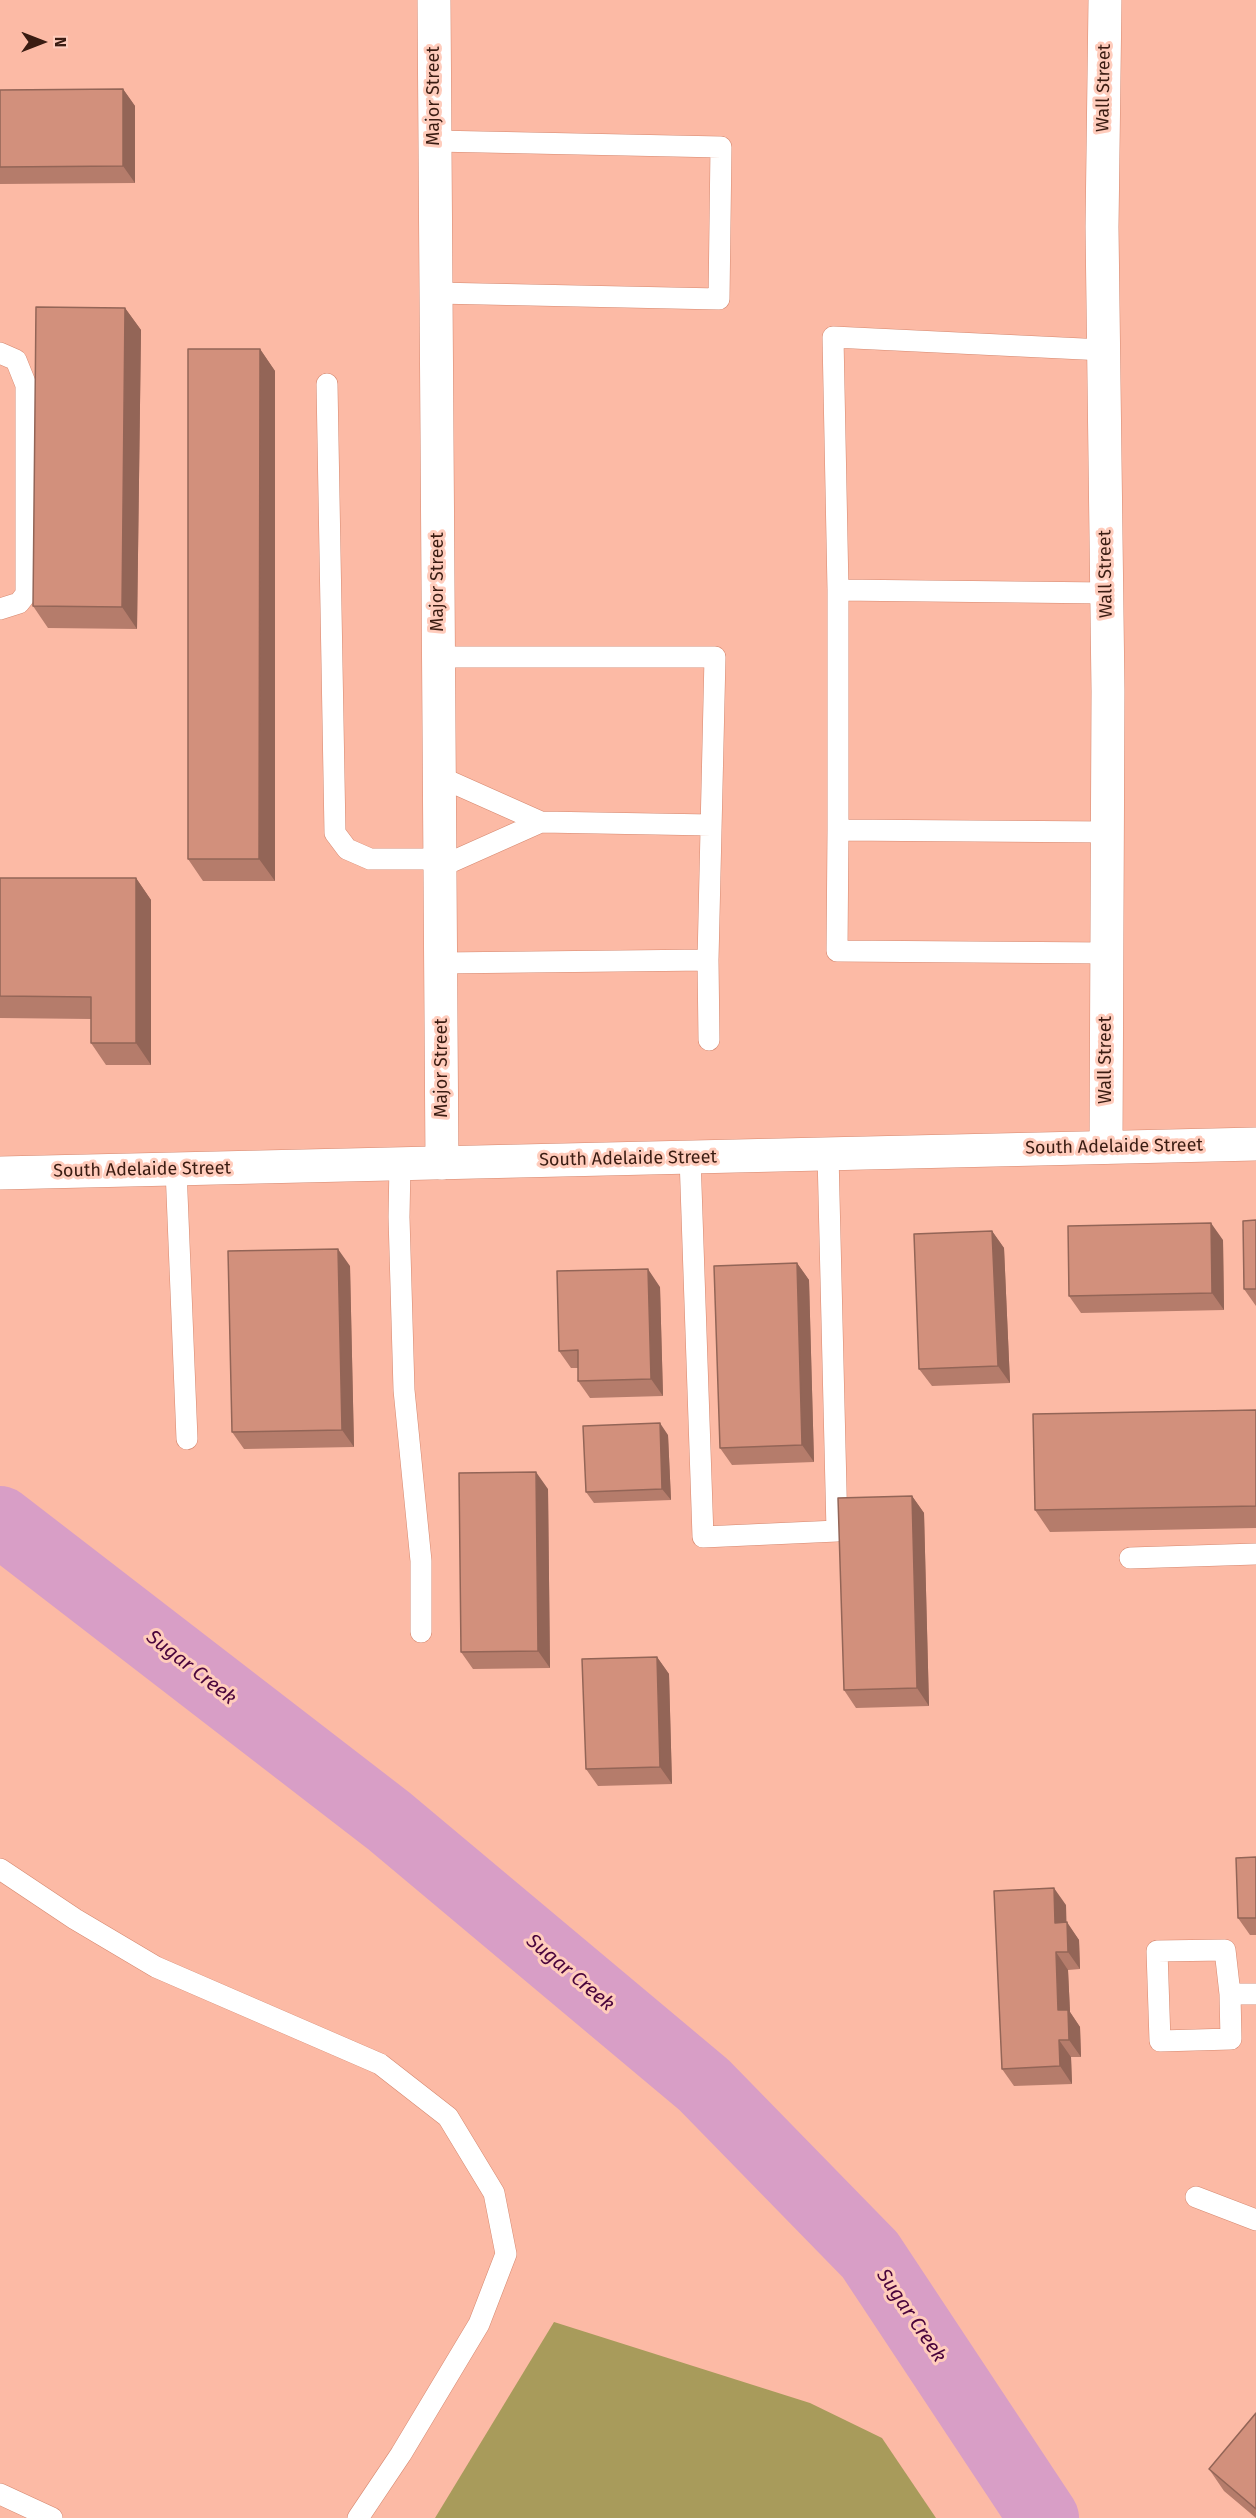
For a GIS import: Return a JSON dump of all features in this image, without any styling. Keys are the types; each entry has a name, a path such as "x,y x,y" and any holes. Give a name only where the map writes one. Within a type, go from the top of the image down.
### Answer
{"street":[{"name":"Major Street","path":"434,0 442,1163"},
{"name":"Wall Street","path":"1105,0 1102,227 1106,592 1106,1147"},
{"name":"South Adelaide Street","path":"0,1173 1256,1144"}],"lane":[{"path":"435,141 721,147 718,299 436,293"},
{"path":"1104,350 833,337 837,590 837,951 1106,953"},
{"path":"0,353 16,360 26,385 26,594 19,603 0,609"},
{"path":"327,384 335,833 347,849 370,859 440,863 541,822"},
{"path":"837,590 1106,592"},
{"path":"438,657 715,657 708,960 709,1040"},
{"path":"440,777 541,822 711,825"},
{"path":"837,830 1107,832"},
{"path":"441,963 708,960"},
{"path":"690,1157 703,1536 837,1531 828,1154"},
{"path":"400,1164 399,1217 404,1390 421,1561 421,1632"},
{"path":"176,1169 187,1439"},
{"path":"1130,1558 1256,1554"},
{"path":"0,1869 75,1919 156,1967 380,2064 448,2117 494,2193 506,2254 478,2324 401,2454 358,2518"},
{"path":"1225,1950 1230,1994 1231,2039 1160,2041 1157,1951 1225,1950"},
{"path":"1230,1994 1256,1994"},
{"path":"1196,2197 1256,2220"},
{"path":"0,2494 52,2518"}],"shaded area":[{"path":"554,2322 810,2403 882,2438 936,2518 435,2518"}],"building":[{"path":"123,89 123,166 0,167 0,90"},
{"path":"36,307 125,308 122,607 33,606"},
{"path":"188,349 260,349 259,859 188,859"},
{"path":"0,878 136,878 136,1043 91,1043 91,997 0,996"},
{"path":"1256,1220 1256,1289 1244,1289 1243,1221"},
{"path":"1211,1223 1212,1293 1069,1296 1068,1226"},
{"path":"992,1231 998,1366 919,1369 914,1234"},
{"path":"338,1249 342,1430 232,1432 228,1251"},
{"path":"797,1263 802,1445 720,1448 714,1266"},
{"path":"648,1269 651,1379 578,1381 578,1350 559,1351 557,1271"},
{"path":"1256,1410 1256,1506 1035,1510 1033,1414"},
{"path":"660,1423 662,1489 586,1492 583,1426"},
{"path":"536,1472 538,1651 461,1652 459,1473"},
{"path":"912,1496 917,1688 844,1690 838,1498"},
{"path":"657,1657 660,1767 586,1769 582,1659"},
{"path":"1256,1857 1256,1918 1238,1918 1236,1858"},
{"path":"1054,1888 1055,1923 1067,1922 1068,1952 1056,1952 1058,2010 1068,2010 1069,2040 1059,2040 1060,2066 1002,2069 994,1891"},
{"path":"1256,2413 1256,2509 1209,2469"}],"waterway":[{"name":"Sugar Creek","path":"0,1521 389,1821 704,2085 870,2255 1044,2518"}]}
